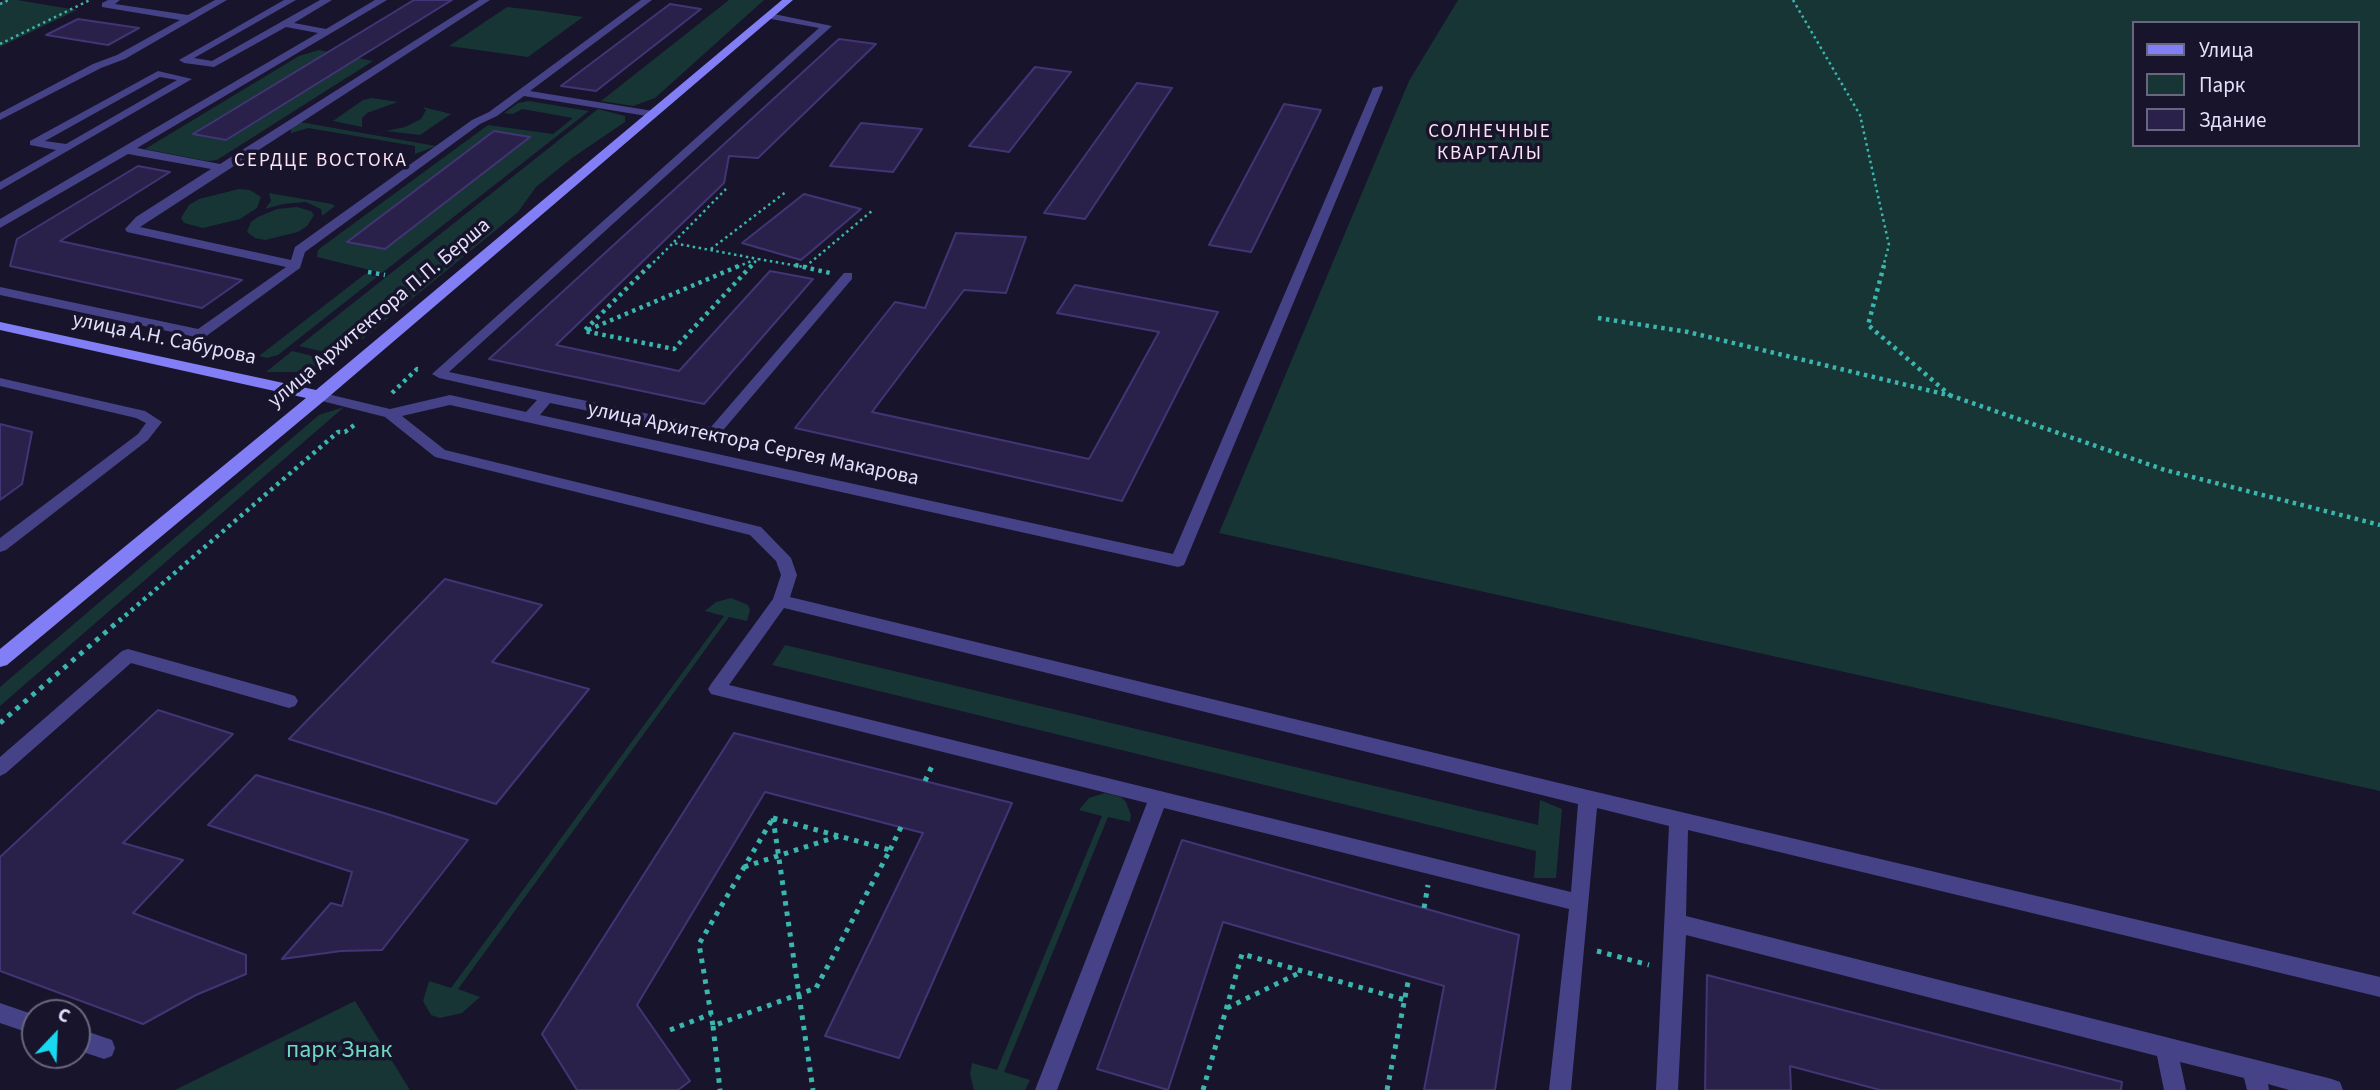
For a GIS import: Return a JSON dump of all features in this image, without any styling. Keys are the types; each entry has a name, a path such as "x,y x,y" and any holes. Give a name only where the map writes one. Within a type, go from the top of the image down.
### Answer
{"street":[{"name":"улица Архитектора П.П. Берша","path":"0,660 788,0"},
{"name":"улица А.Н. Сабурова","path":"1,327 318,396"}],"lane":[{"path":"115,0 105,5 189,18"},
{"path":"0,117 97,66 121,58 222,0"},
{"path":"291,0 184,60 214,64 327,0"},
{"path":"0,224 382,0"},
{"path":"296,265 131,229 140,220 485,0"},
{"path":"0,291 201,334 296,265 299,250 476,122 493,114 647,0"},
{"path":"769,16 827,26 439,374 714,432 848,276"},
{"path":"284,24 328,32"},
{"path":"0,187 187,79 158,74 34,143 67,148"},
{"name":"улица Архитектора Сергея Макарова","path":"390,414 450,400 1178,561 1378,88"},
{"path":"522,93 653,114"},
{"path":"127,150 222,168"},
{"path":"0,382 140,414 155,422 144,437 0,546"},
{"path":"318,396 390,414 440,454 755,531 783,558 789,575 779,601 717,689 1580,904"},
{"path":"530,417 547,398"},
{"path":"779,601 2380,987"},
{"path":"0,768 128,656 289,701"},
{"path":"1046,1090 1158,798"},
{"path":"1559,1090 1580,904 1588,798"},
{"path":"1667,1090 1679,820"},
{"path":"1676,923 2166,1049 2256,1080 2332,1090"},
{"path":"0,1013 21,1020"},
{"path":"91,1044 104,1048"},
{"path":"2166,1049 2175,1090"}],"path":[{"path":"0,4 9,0"},
{"path":"0,44 90,0"},
{"path":"1793,0 1860,116 1889,245 1868,325 1951,396"},
{"path":"584,331 726,189"},
{"path":"710,250 787,191"},
{"path":"804,267 873,210"},
{"path":"673,243 848,276"},
{"path":"584,331 758,259"},
{"path":"584,331 674,349 758,259"},
{"path":"368,272 385,275"},
{"path":"1598,318 1688,332 1951,396 2165,470 2380,525"},
{"path":"0,723 338,432 345,432 363,419 369,407 399,388 417,369"},
{"path":"773,818 890,850"},
{"path":"773,818 813,1090"},
{"path":"720,1090 713,1026 699,944 773,818"},
{"path":"713,1026 816,988 901,827"},
{"path":"744,867 839,836"},
{"path":"1575,946 1674,971"},
{"path":"1205,1089 1242,954 1405,1000"},
{"path":"1226,1009 1302,971"},
{"path":"1387,1090 1409,977"},
{"path":"670,1030 711,1014"}],"green space":[{"path":"4,0 77,10 0,47 0,2"},
{"path":"729,0 764,0 655,98 633,106 601,101"},
{"path":"1458,0 2380,0 2380,791 1219,533 1409,81"},
{"path":"507,7 583,17 528,57 449,46"},
{"path":"319,50 373,61 217,160 207,161 145,149 299,56","holes":["353,61 227,140 194,134"]},
{"path":"372,98 398,102 367,113 362,118 362,127 333,121 363,100"},
{"path":"529,101 589,111 382,273 317,257 318,250 323,246 488,125 553,134 573,118 522,109 513,114 504,113 518,103","holes":["494,131 529,138 386,249 348,242"]},
{"path":"423,107 451,114 420,135 386,131 405,127 421,119 426,110"},
{"path":"598,109 625,116 625,122 572,158 536,187 518,212 342,356 299,346"},
{"path":"300,122 436,146 415,154 415,146 308,128 291,133 291,128"},
{"path":"239,189 250,190 261,197 257,208 240,219 203,228 184,223 181,218 189,205 199,199"},
{"path":"269,193 335,206 322,216 321,209 306,202 265,209 271,201"},
{"path":"297,207 311,211 314,215 307,226 298,232 265,240 255,238 247,232 251,222 258,217 277,209"},
{"path":"365,274 377,277 278,355 267,358 259,356"},
{"path":"292,351 333,361 300,372 266,372"},
{"path":"344,407 0,706 0,687 319,415"},
{"path":"731,598 748,605 750,610 747,621 729,617 458,989 480,997 462,1013 440,1018 431,1015 423,1001 429,981 451,988 724,616 705,611 716,602"},
{"path":"785,645 1538,825 1540,800 1562,809 1556,878 1534,878 1536,851 772,665"},
{"path":"1105,793 1121,797 1126,802 1131,815 1130,822 1108,817 1004,1072 1030,1080 1025,1090 974,1090 970,1074 972,1063 997,1070 1102,816 1079,810 1089,798"},
{"name":"парк Знак","path":"355,1001 410,1090 175,1090"}],"building":[{"path":"414,0 452,0 226,140 193,134"},
{"path":"670,4 701,9 596,91 561,86"},
{"path":"78,19 139,28 108,45 46,35"},
{"path":"839,39 876,44 758,158 729,156 724,183 556,345 679,371 770,271 813,279 704,404 489,359"},
{"path":"1035,67 1071,72 1009,152 969,146"},
{"path":"1137,83 1172,88 1085,219 1044,213"},
{"path":"1284,104 1321,110 1251,252 1209,245"},
{"path":"861,123 922,129 893,172 830,166"},
{"path":"494,131 530,137 385,249 347,242"},
{"path":"138,166 170,172 60,241 242,280 202,308 10,266 17,239"},
{"path":"804,194 861,209 801,260 742,243"},
{"path":"956,233 1026,237 1006,293 964,290 872,412 1089,459 1159,332 1057,313 1075,285 1218,312 1122,501 795,428 895,302 925,308"},
{"path":"0,424 32,432 22,484 0,500"},
{"path":"445,579 542,605 492,662 589,689 496,804 289,739"},
{"path":"158,710 233,734 123,843 183,860 133,913 246,955 246,974 196,995 143,1024 91,1005 91,999 76,999 0,971 0,857"},
{"path":"734,733 1012,803 899,1058 825,1036 923,833 765,792 637,1005 690,1081 678,1090 577,1090 542,1034"},
{"path":"256,775 468,840 382,950 341,951 282,959 331,903 342,906 352,872 208,825"},
{"path":"1182,840 1519,935 1495,1090 1424,1090 1444,986 1223,922 1168,1090 1097,1069"},
{"path":"1707,975 2122,1082 2121,1090 1880,1090 1790,1066 1791,1090 1705,1090"}],"district":[{"name":"СОЛНЕЧНЫЕ КВАРТАЛЫ","path":"1490,144"},
{"name":"СЕРДЦЕ ВОСТОКА","path":"321,162"}]}
